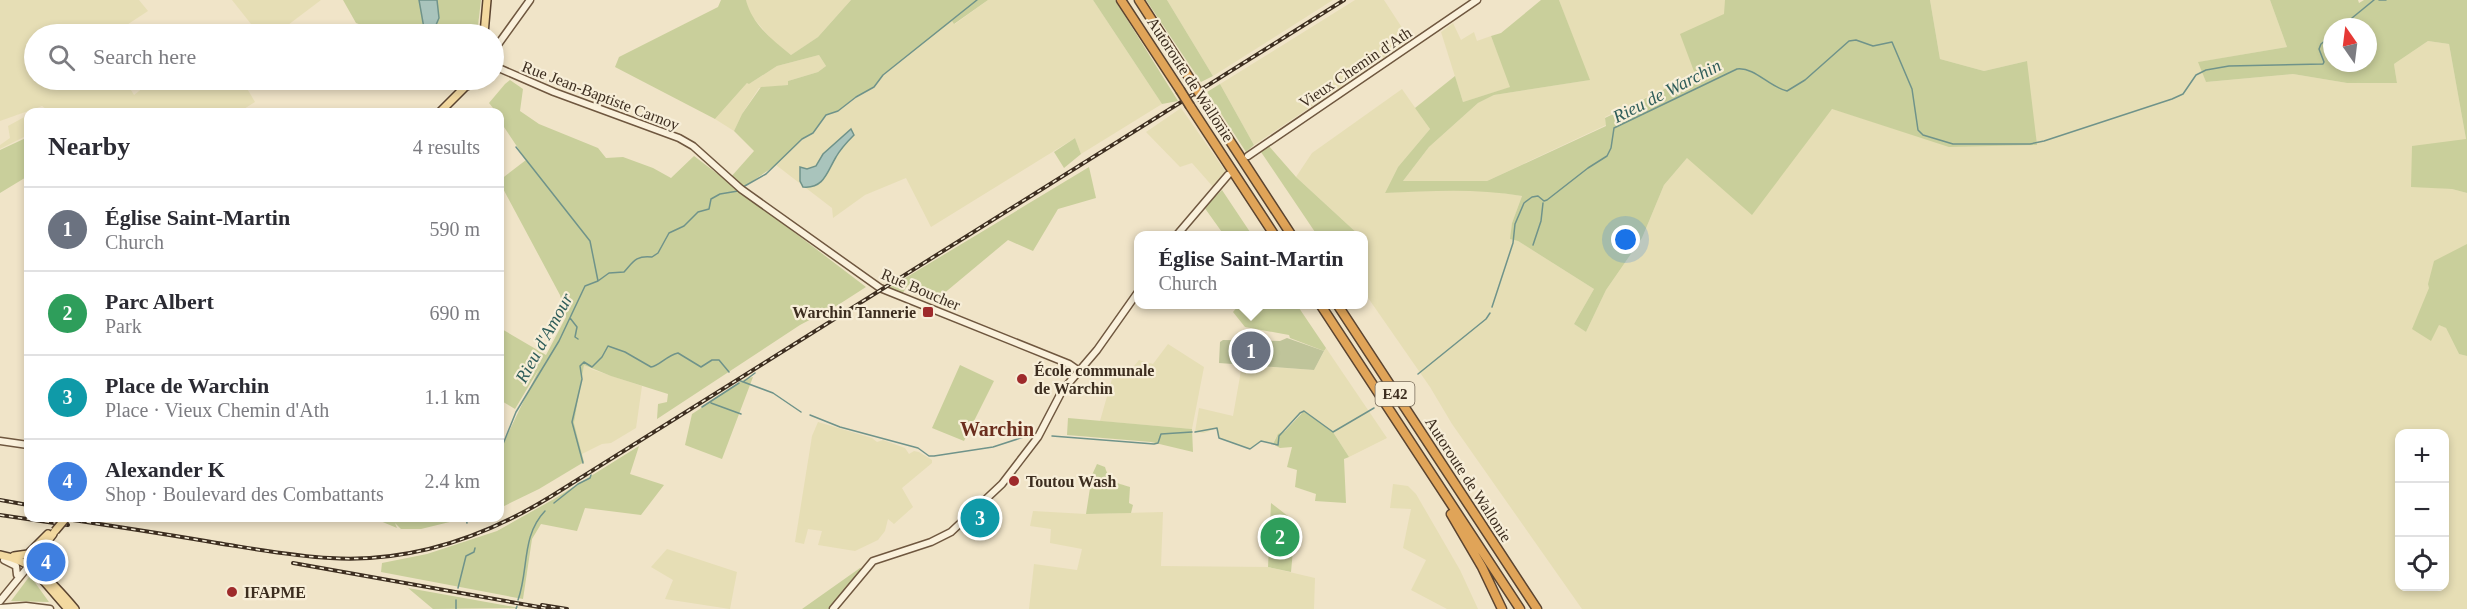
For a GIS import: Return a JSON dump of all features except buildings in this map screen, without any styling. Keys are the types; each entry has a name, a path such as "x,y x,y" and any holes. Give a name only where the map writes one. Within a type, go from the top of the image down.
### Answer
{"highway":[{"name":"Autoroute de Wallonie","path":"1121,0 1272,231"},
{"name":"Autoroute de Wallonie","path":"1139,0 1289,231"},
{"name":"Autoroute de Wallonie","path":"1323,309 1520,609"},
{"name":"Autoroute de Wallonie","path":"1340,309 1537,609"},
{"path":"1447,499 1450,513 1482,567 1502,609"}],"main road":[{"path":"485,24 487,0"},
{"path":"444,108 462,90"},
{"path":"27,565 36,556 57,522"},
{"path":"2,558 25,555 62,522"},
{"path":"27,565 51,532"},
{"path":"36,556 54,585 75,609"},
{"path":"2,558 27,565 54,585"},
{"path":"27,565 68,609"}],"street":[{"path":"504,36 530,0"},
{"name":"Vieux Chemin d'Ath","path":"1248,156 1477,0"},
{"name":"Rue Jean-Baptiste Carnoy","path":"504,72 679,138 693,146 750,196"},
{"path":"1180,231 1228,175"},
{"name":"Rue Boucher","path":"750,196 882,289 1064,364 1069,364 1076,373"},
{"path":"833,609 873,561 931,542 951,532 1002,484 1038,437 1062,391 1113,329 1134,298"},
{"path":"0,441 24,444"},
{"path":"2,558 16,566 17,575"},
{"path":"10,588 17,575 27,565"},
{"path":"0,601 27,565"},
{"path":"0,608 26,606 50,609"}],"shaded area":[{"path":"0,0 139,0 148,11 128,24 24,24 24,90 131,90 134,95 140,90 248,90 255,102 245,108 45,108 42,106 24,108 24,112 0,121"},
{"path":"232,0 321,0 289,24 251,24"},
{"path":"746,0 851,0 818,37 791,55 772,40 749,13"},
{"path":"988,0 1093,0 1162,104 1081,154 1075,138 931,227 906,178 865,195 833,218 832,208 776,165 802,139 813,133 826,115 838,111 854,98 874,87 883,75 929,37 952,21 955,24"},
{"path":"1167,0 1333,0 1213,76"},
{"path":"1355,0 1384,0 1410,40 1254,145 1220,84"},
{"path":"1559,0 1725,0 1725,14 1695,74 1605,117 1606,125 1487,181 1403,181 1429,147 1478,103 1494,95 1589,80"},
{"path":"1930,0 2270,0 2287,47 2199,62 2206,82 2293,74 2347,83 2397,83 2394,64 2428,41 2449,44 2466,139 2411,186 2452,189 2467,193 2467,245 2429,288 2440,325 2446,328 2459,354 2467,356 2467,609 1582,609 1452,424 1430,387 1368,298 1368,231 1355,231 1296,177 1312,153 1402,89 1430,129 1398,167 1385,193 1451,189 1490,191 1522,196 1512,223 1511,239 1518,241 1594,289 1574,324 1586,332 1606,290 1642,238 1664,185 1687,158 1833,109 1933,141 2027,61 1984,71 1940,59"},
{"path":"1453,23 1461,40 1474,32 1477,41 1491,36 1511,87 1463,102 1441,32"},
{"path":"819,55 826,66 818,72 788,81 788,85 759,88 734,131 715,119 748,82 749,84 777,66"},
{"path":"1181,108 1228,175 1214,188 1192,163 1180,167 1146,132"},
{"path":"24,117 24,137 0,149 0,145 10,138 8,126"},
{"path":"1168,344 1204,367 1192,429 1100,421 1112,379 1086,371 1090,366 1125,377 1139,360 1153,364"},
{"path":"1326,348 1387,438 1349,457 1333,432 1304,411 1276,437 1273,444 1261,441 1250,449 1219,438 1217,428 1204,433 1195,432 1199,408 1233,416 1242,365 1314,370"},
{"path":"584,364 591,369 642,386 636,428 611,443 602,444 582,454 574,423"},
{"path":"818,422 872,438 877,442 883,440 905,448 909,454 914,451 919,452 932,460 932,463 902,488 913,507 894,524 888,519 885,531 878,540 855,551 818,545 822,531 808,529 804,544 795,542 812,436"},
{"path":"1393,484 1408,486 1416,494 1460,570 1478,609 1447,609 1411,590 1426,560 1403,548 1411,509 1390,508"},
{"path":"1033,511 1086,514 1163,512 1161,566 1268,567 1315,578 1314,609 1029,609 1034,564 1077,570 1082,549 1050,543 1051,529 1030,526"},
{"path":"667,549 737,572 730,609 665,599 673,580 651,567"}],"green space":[{"path":"343,0 481,0 478,24 356,23"},
{"path":"721,0 746,0 758,24 791,55 818,37 851,0 988,0 954,24 952,21 883,75 874,87 854,98 838,111 826,115 813,133 802,139 776,165 741,189 730,178 754,151 734,131 742,114 761,87 788,85 788,81 818,72 826,66 819,55 777,66 749,84 747,83 715,119 615,67 619,57 718,7"},
{"path":"1093,0 1115,0 1178,101 1162,104"},
{"path":"1146,0 1167,0 1213,76 1201,82"},
{"path":"1541,0 1559,0 1590,80 1494,95 1478,103 1429,147 1403,181 1487,181 1606,126 1605,118 1695,74 1680,34 1724,14 1725,0 1930,0 1940,59 1984,71 2027,61 2037,145 1949,147 1832,109 1752,215 1687,158 1664,185 1642,238 1606,290 1586,332 1574,324 1594,289 1518,241 1510,239 1512,223 1522,196 1471,191 1385,193 1398,167 1430,129 1415,108 1455,76 1463,102 1510,87 1491,36 1501,33"},
{"path":"2270,0 2358,0 2359,3 2364,0 2467,0 2467,193 2452,189 2411,187 2412,146 2466,139 2449,44 2428,41 2394,64 2397,83 2347,83 2293,74 2206,82 2198,62 2287,47"},
{"path":"510,80 523,89 520,111 539,124 598,148 606,158 623,157 653,168 671,178 694,156 866,287 800,325 657,419 658,404 667,402 668,394 584,365 574,423 584,462 539,489 504,506 504,442 539,369 515,409 504,402 504,330 546,355 566,317 560,295 504,190 504,177 526,160 504,127 504,108 493,108 489,103 500,90 504,90 505,84"},
{"path":"1220,84 1254,145 1246,152 1207,92"},
{"path":"1075,138 1081,154 1064,168 1054,152"},
{"path":"24,139 24,178 0,193 0,150"},
{"path":"1268,145 1296,177 1355,231 1314,231 1261,152"},
{"path":"1089,167 1096,198 1058,209 1033,251 1008,240 942,295 908,285 902,294 887,289"},
{"path":"1222,190 1249,231 1221,231 1204,207"},
{"path":"2467,244 2467,356 2459,354 2446,328 2439,325 2431,341 2412,329 2429,288 2434,261"},
{"path":"1236,309 1300,309 1326,348 1324,351 1290,338 1289,335 1245,327 1233,312"},
{"path":"1287,338 1324,351 1314,370 1219,363 1220,342 1223,340 1280,341"},
{"path":"960,365 994,381 964,441 932,428"},
{"path":"753,377 722,459 685,445 692,414 745,379"},
{"path":"1304,411 1333,432 1349,457 1344,459 1346,503 1315,501 1316,494 1295,487 1297,470 1287,467 1292,447 1280,448 1273,444 1278,434 1285,431"},
{"path":"1068,418 1192,429 1193,452 1151,442 1067,435"},
{"path":"639,446 630,474 664,485 641,515 585,508 577,531 541,524 532,539 523,599 381,572 382,563 427,554 497,531 554,499"},
{"path":"1097,464 1105,467 1114,481 1130,487 1129,503 1133,505 1131,513 1086,514 1092,475"},
{"path":"1271,503 1297,523 1293,534 1290,533 1289,536 1292,538 1290,549 1293,550 1291,572 1268,567"},
{"path":"383,522 450,522 421,529 401,529 395,523 397,528"},
{"path":"860,568 862,569 829,609 802,609"},
{"path":"31,577 49,602 11,601"},
{"path":"408,588 520,608 433,609"}],"water":[{"path":"419,0 437,0 439,18 436,24 423,24"},
{"path":"851,129 854,135 840,151 824,178 816,185 803,187 800,181 800,167 807,169 816,166 823,154"}],"waterway":[{"name":"Rieu d'Amour","path":"743,187 766,174 802,139 813,133 826,115 838,111 874,87 883,75 977,0"},
{"name":"Rieu de Warchin","path":"2352,18 2374,0"},
{"name":"Rieu de Warchin","path":"2379,0 2386,0"},
{"name":"Rieu de Warchin","path":"1492,307 1513,243 1515,224 1524,203 1538,196 1544,201 1547,200 1607,156 1611,148 1614,128 1737,69 1750,71 1787,91 1805,80 1849,41 1856,40 1873,46 1892,42 1912,89 1918,130 1923,135 1953,144 2030,144 2172,99 2183,94 2196,75 2206,70 2229,66 2323,64"},
{"name":"Rieu de Warchin","path":"2323,42 2319,49 2323,59"},
{"path":"516,147 590,241 598,281"},
{"name":"Rieu d'Amour","path":"504,442 516,412 559,341 585,286 609,273 624,272 638,258 652,257 658,253 669,233 684,226 698,212 709,209 711,199 720,194 738,191"},
{"path":"1533,245 1541,221 1543,203"},
{"name":"Rieu de Warchin","path":"1418,374 1486,319 1490,313"},
{"path":"570,318 577,327 575,337 578,339"},
{"name":"Rieu de Warchin","path":"583,463 572,422 582,379 580,366 584,362 592,367 602,357 608,346 625,352 651,367 678,353 701,367 712,360 719,360 729,372"},
{"path":"743,382 755,373"},
{"name":"Rieu de Warchin","path":"738,380 773,393 801,412"},
{"path":"702,407 739,383"},
{"path":"711,403 741,414"},
{"name":"Rieu de Warchin","path":"1195,432 1217,428 1219,438 1250,449 1261,441 1278,445 1279,436 1304,411 1333,432 1374,408"},
{"name":"Rieu de Warchin","path":"810,415 840,427 918,448 929,456 993,447 1033,434"},
{"name":"Rieu de Warchin","path":"1052,436 1154,444 1158,443 1161,434 1192,432"},
{"name":"Rieu de Warchin","path":"554,503 591,475"},
{"name":"Rieu de Warchin","path":"518,600 532,531 545,511"},
{"name":"Rieu d'Amour","path":"458,588 466,556 474,552 475,548"},
{"name":"Rieu d'Amour","path":"456,600 456,609"}],"railway":[{"path":"85,522 274,552 330,558 359,558 417,552 472,536 525,512 550,497 1344,0"},
{"path":"0,500 24,504"},
{"path":"0,515 24,519"},
{"path":"48,522 68,525"},
{"path":"293,563 550,609"},
{"path":"542,605 567,609"}],"place":[{"name":"Warchin Tannerie","path":"928,312"},
{"name":"Église Saint-Martin","path":"1251,351"},
{"name":"École communale de Warchin","path":"1022,379"},
{"name":"Toutou Wash","path":"1014,481"},
{"name":"Place de Warchin","path":"980,518"},
{"name":"Parc Albert","path":"1280,537"},
{"name":"Alexander K","path":"46,562"},
{"name":"IFAPME","path":"232,592"}],"district":[{"name":"Warchin","path":"997,429"}]}
